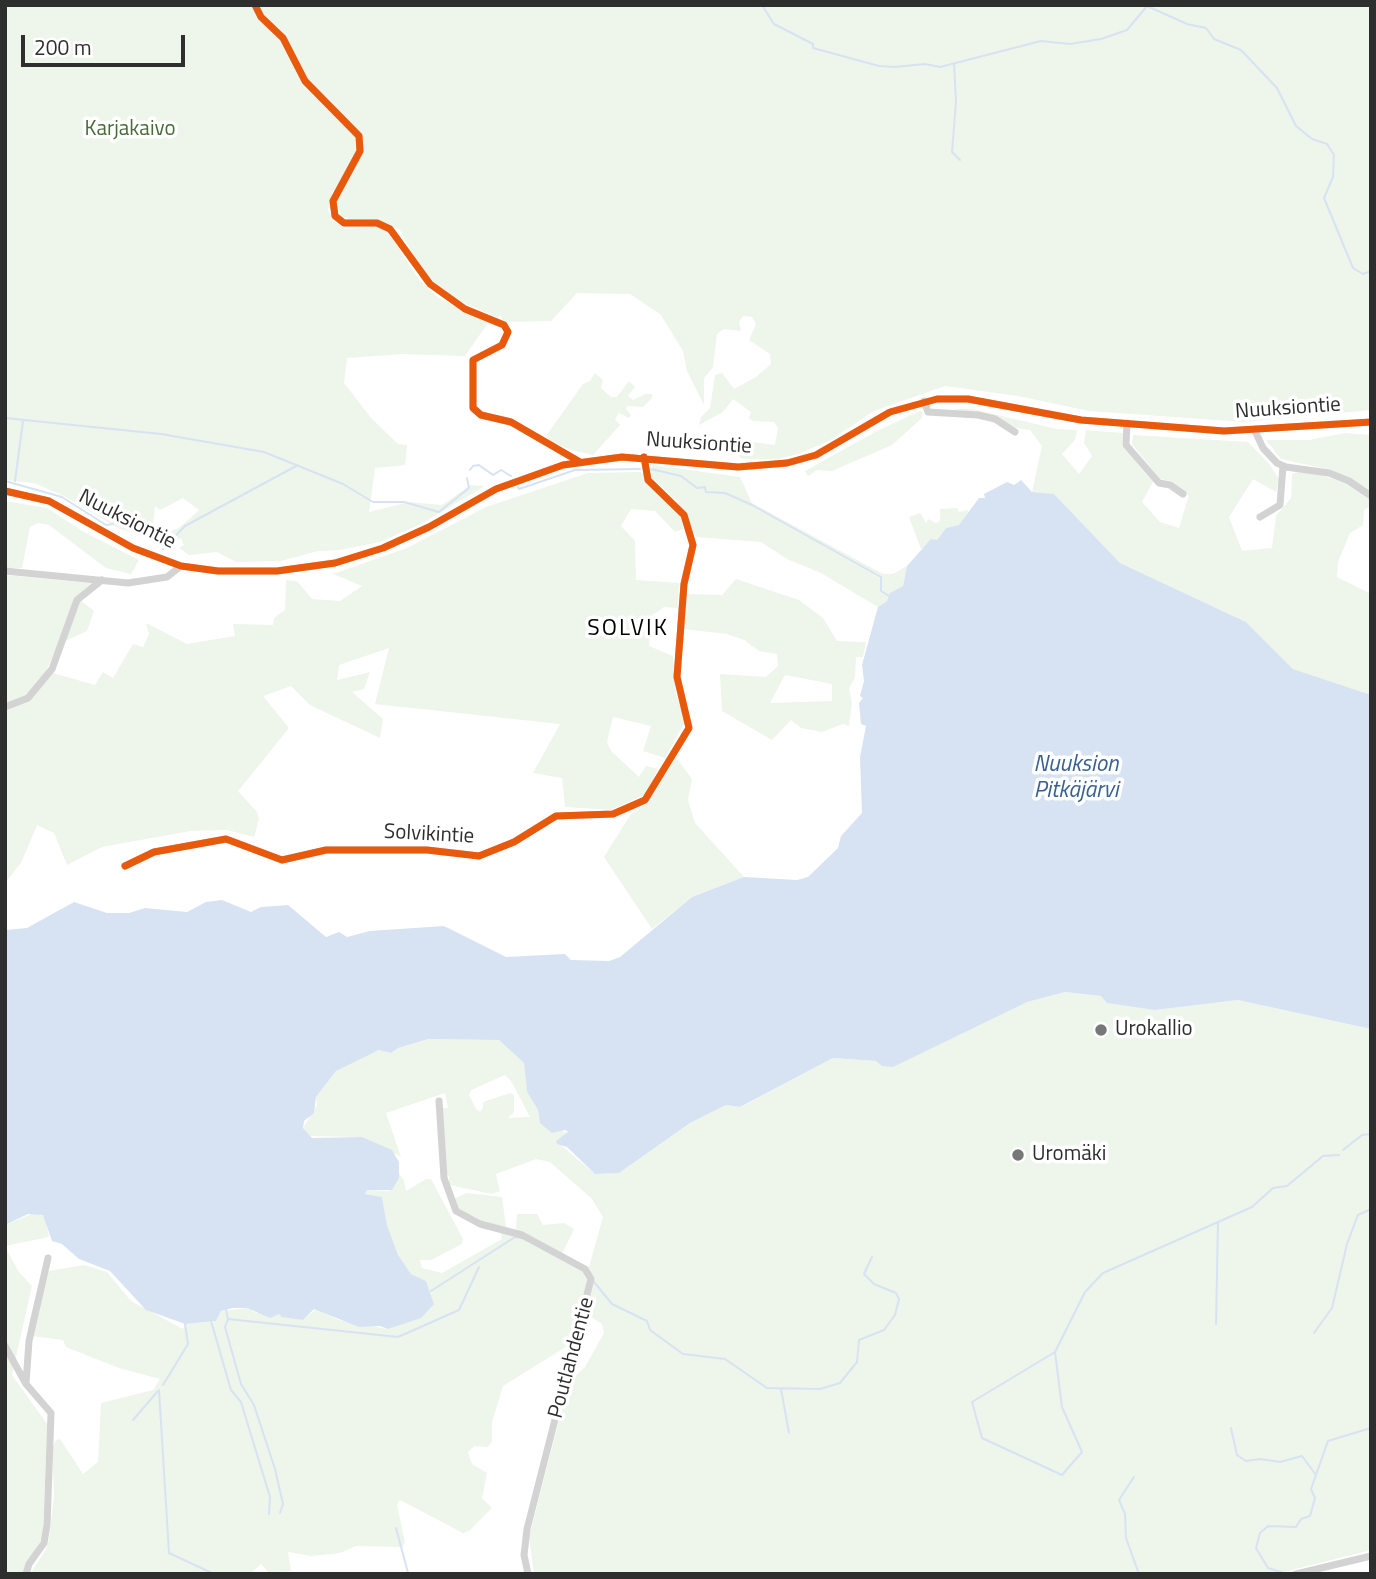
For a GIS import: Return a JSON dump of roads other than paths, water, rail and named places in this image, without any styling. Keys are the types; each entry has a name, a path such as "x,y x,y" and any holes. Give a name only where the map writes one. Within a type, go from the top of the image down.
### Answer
{"street":[{"path":"255,5 261,17 284,38 305,80 359,136 360,151 333,201 335,216 344,223 377,223 390,229 430,284 465,309 504,326 508,332 502,345 473,360 473,408 481,415 510,422 580,462"},
{"name":"Nuuksiontie","path":"5,491 49,501 133,548 181,566 251,572 335,563 402,540 517,479 580,462 644,457 738,467 787,463 816,455 890,412 924,401 968,399 1062,418 1255,431 1340,422 1371,422"},
{"path":"924,401 928,412 978,415 995,419 1015,432"},
{"path":"1127,423 1126,445 1159,483 1170,485 1183,494"},
{"path":"1255,431 1270,457 1283,466 1329,472 1371,496"},
{"name":"Solvikintie","path":"125,866 154,852 226,839 282,860 326,850 427,850 479,856 514,842 556,816 613,814 645,800 689,728 677,687 677,647 684,584 693,545 684,515 648,480 644,457"},
{"path":"1260,517 1280,505 1283,466"},
{"path":"5,571 128,583 167,577 181,566"},
{"path":"5,707 27,698 47,676 59,658 68,619 77,600 102,580"},
{"name":"Poutlahdentie","path":"439,1101 444,1178 456,1211 472,1220 522,1235 584,1269 591,1279 527,1529 524,1555 528,1574"},
{"path":"26,1384 29,1341 48,1258"},
{"path":"5,1346 26,1384 51,1413 47,1525 44,1543 29,1564 26,1574"},
{"path":"1297,1574 1371,1556"}],"water":[{"name":"Nuuksion Pitkäjärvi","path":"1021,480 1032,492 1054,494 1120,563 1246,622 1293,669 1371,695 1371,1029 1238,1000 1155,1010 1107,1003 1101,996 1065,992 1027,1002 893,1067 882,1066 876,1061 833,1058 740,1107 726,1105 690,1123 619,1173 595,1174 567,1147 557,1144 556,1141 568,1132 565,1130 552,1133 540,1123 538,1110 527,1092 524,1063 499,1040 428,1039 398,1048 391,1053 379,1050 336,1071 316,1097 314,1113 304,1121 303,1128 312,1138 362,1137 392,1150 399,1162 399,1178 392,1190 367,1190 365,1194 382,1197 387,1225 398,1255 411,1274 426,1281 434,1304 421,1318 388,1329 380,1326 359,1327 314,1309 303,1320 282,1317 279,1314 270,1318 247,1308 233,1308 221,1311 216,1321 185,1324 146,1310 110,1271 79,1259 62,1244 52,1241 43,1215 28,1214 5,1225 5,930 27,928 74,902 107,913 129,913 145,908 187,912 206,902 222,900 251,912 261,907 288,905 326,937 339,932 347,937 370,931 444,926 506,957 565,954 571,960 609,961 620,957 692,897 744,877 797,880 808,877 838,848 841,836 862,813 860,757 866,726 861,724 859,703 863,698 860,696 864,681 862,665 878,607 887,601 890,593 903,586 907,566 931,539 937,540 946,528 959,525 979,498 985,498 984,494 1007,482 1014,485"}],"waterway":[{"path":"762,5 774,24 813,44 813,48 879,66 894,67 925,64 940,67 1041,41 1070,44 1101,39 1127,30 1147,6 1187,24 1206,28 1214,39 1241,50 1277,88 1296,126 1312,139 1327,144 1334,155 1333,177 1324,198 1353,268 1363,274 1371,271"},
{"path":"954,63 956,102 952,152 960,160"},
{"path":"5,418 161,434 264,452 343,484 373,502 404,502 439,512 469,488 467,478"},
{"path":"15,481 23,421"},
{"path":"163,549 185,526 298,465"},
{"path":"470,470 479,465 493,475 501,470 511,476"},
{"path":"518,487 519,489 575,470 640,469"},
{"path":"651,469 681,476 697,488 705,487 706,492 725,493 752,505 881,577 881,591 889,596"},
{"path":"5,481 62,497 106,525 113,524"},
{"path":"1343,1150 1362,1135 1371,1134"},
{"path":"1055,1352 1062,1407 1082,1452 1062,1475 982,1438 972,1402 1055,1352 1085,1292 1103,1273 1252,1207 1273,1188 1287,1186 1323,1156 1339,1155"},
{"path":"1314,1333 1332,1308 1347,1244 1358,1215 1371,1209"},
{"path":"1216,1324 1218,1223"},
{"path":"431,1291 515,1237 521,1238"},
{"path":"594,1282 612,1304 647,1321 650,1330 683,1354 725,1359 767,1388 820,1389 840,1383 857,1362 859,1340 884,1330 895,1315 899,1299 896,1293 874,1284 864,1274 872,1257"},
{"path":"228,1319 398,1337 459,1310 479,1267"},
{"path":"226,1310 228,1319 225,1327 241,1384 254,1405 275,1469 283,1504 280,1513"},
{"path":"211,1321 231,1390 241,1402 270,1497 269,1514"},
{"path":"163,1385 188,1344 185,1324"},
{"path":"781,1389 789,1433"},
{"path":"159,1390 169,1553 214,1574"},
{"path":"133,1420 158,1391"},
{"path":"1231,1428 1237,1455 1246,1461 1260,1459 1280,1462 1302,1456 1316,1475"},
{"path":"1281,1572 1268,1568 1256,1548 1260,1533 1268,1526 1296,1527 1301,1519 1310,1516 1315,1498 1311,1489 1328,1441 1371,1428"},
{"path":"1134,1477 1119,1500 1125,1514 1126,1538 1139,1574"},
{"path":"374,1574 408,1573 396,1528"},
{"path":"408,1573 421,1574"}],"place":[{"name":"Urokallio","path":"1101,1030"},
{"name":"Uromäki","path":"1018,1155"}],"district":[{"name":"SOLVIK","path":"628,629"}],"park label":[{"name":"Karjakaivo","path":"130,130"}]}
